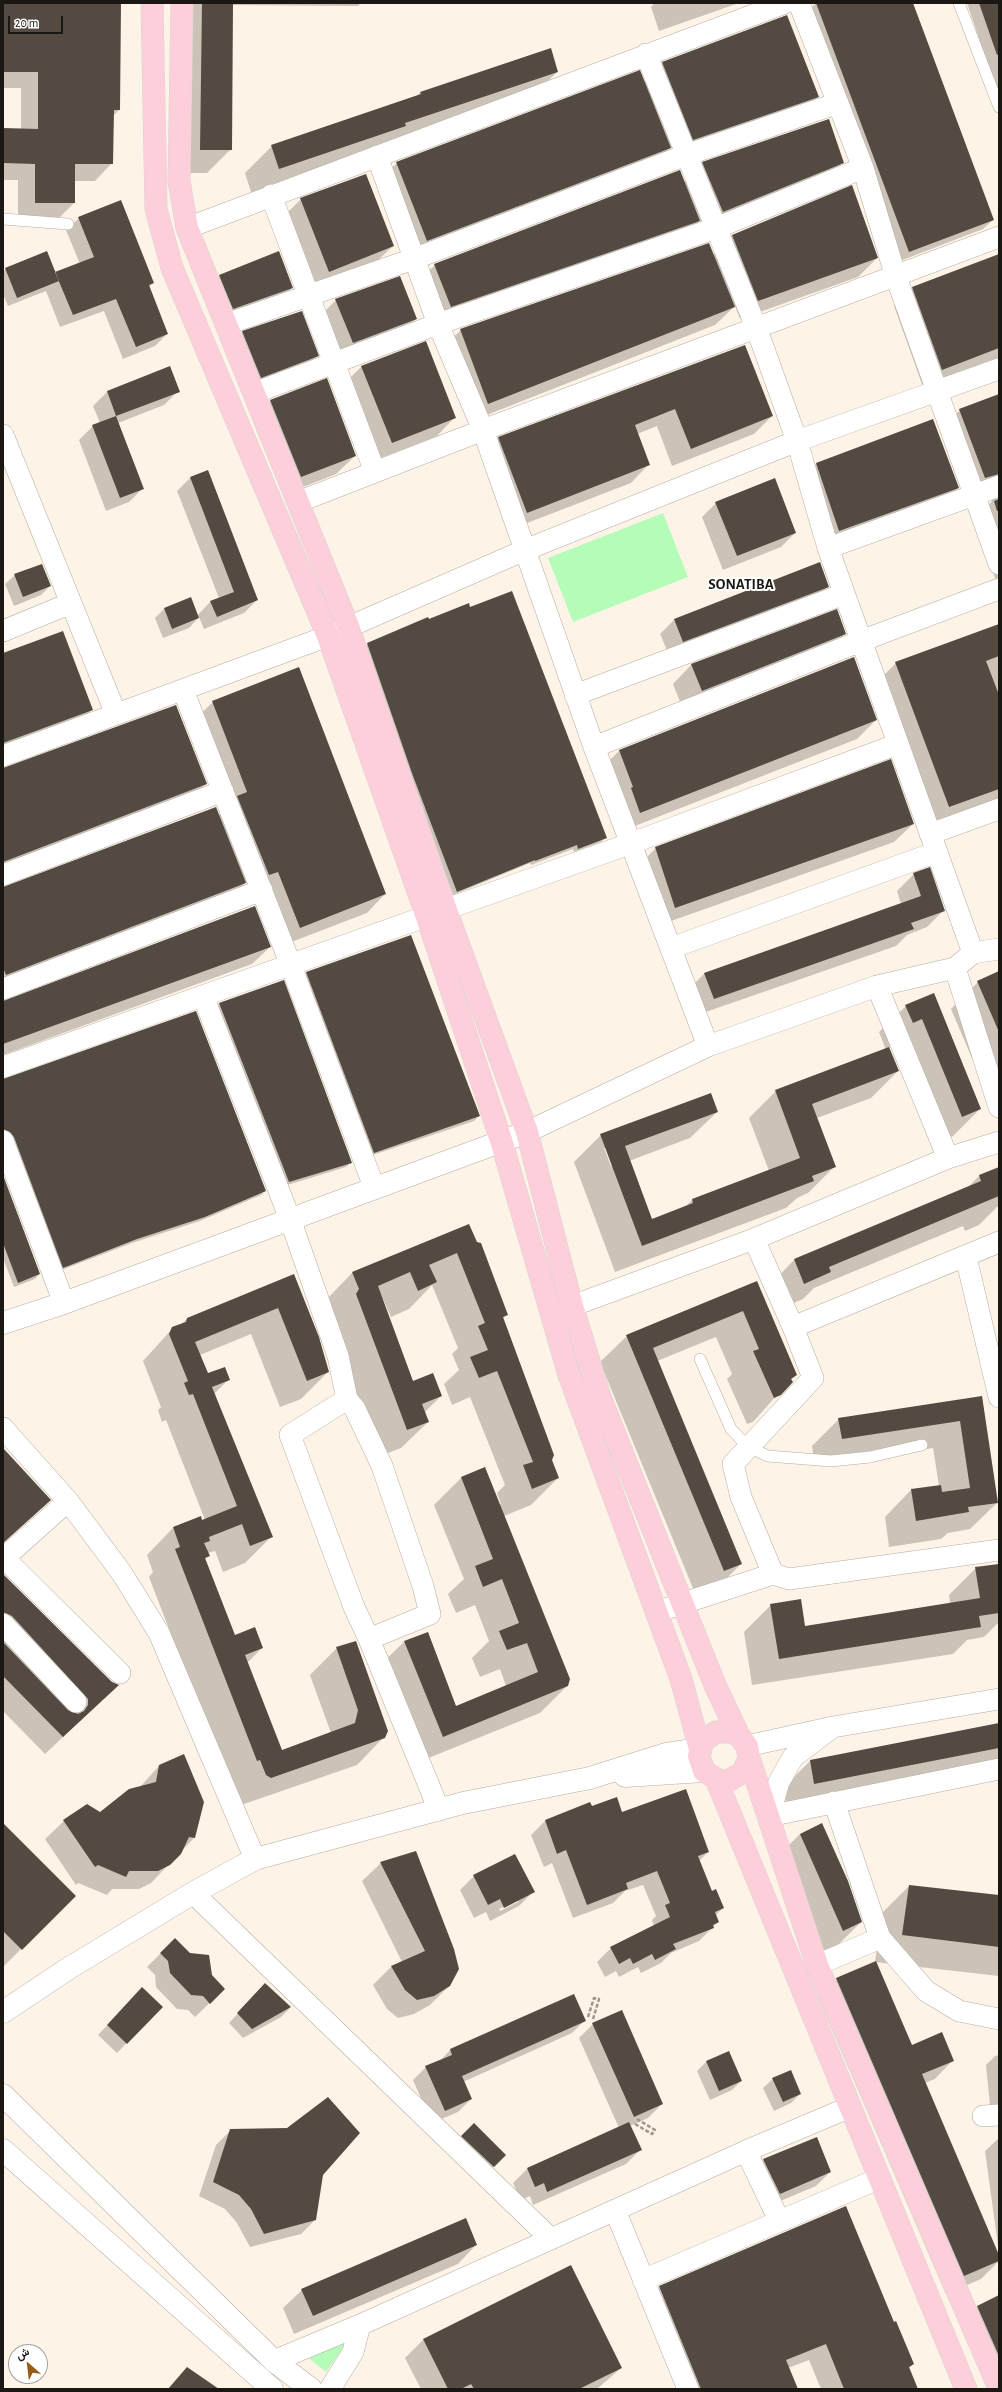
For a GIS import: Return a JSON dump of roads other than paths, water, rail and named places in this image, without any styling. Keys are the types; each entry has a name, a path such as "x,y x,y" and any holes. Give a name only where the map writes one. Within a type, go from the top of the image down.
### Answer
{"main road":[{"path":"152,3 156,209 172,268 328,636 436,914 527,1132 572,1306 600,1397 715,1685 745,1747 817,1965 999,2388"},
{"path":"182,3 179,181 187,228 348,626 436,914 569,1375 681,1679 700,1749 700,1764 710,1775 880,2178 966,2389"},
{"path":"700,1749 703,1742 716,1732 732,1732 745,1747 743,1772 737,1777 723,1781 710,1775"}],"street":[{"path":"187,228 271,195 785,3"},
{"path":"799,3 863,168 896,277 939,392 973,495 999,564"},
{"path":"646,54 756,327 797,441 828,548 973,953"},
{"path":"227,324 416,258 686,155 838,102"},
{"path":"377,156 416,258 438,324 483,430 575,695 708,1046"},
{"path":"254,393 438,324 716,228 863,168"},
{"path":"271,195 335,362 375,472"},
{"path":"298,502 483,430 756,327 896,277 999,237"},
{"path":"3,756 328,636 525,550 797,441 939,392 999,369"},
{"path":"3,435 116,714"},
{"path":"828,548 999,486"},
{"path":"594,747 861,641 999,589"},
{"path":"575,695 844,594"},
{"path":"3,631 71,603"},
{"path":"183,690 290,963 374,1188"},
{"path":"3,1067 203,996 290,963 436,914 898,744"},
{"path":"3,875 223,791"},
{"path":"671,948 934,843 999,809"},
{"path":"3,989 262,890"},
{"path":"3,1323 290,1219 501,1140 527,1132 708,1046 877,986 955,968 973,953 999,949"},
{"path":"955,968 999,1107"},
{"path":"877,986 948,1158"},
{"path":"203,996 290,1219 338,1356 347,1399 355,1409 382,1466 423,1586 430,1614 370,1639"},
{"path":"3,1141 64,1302"},
{"path":"572,1306 754,1239 948,1158 999,1142"},
{"path":"754,1239 793,1327 813,1378 733,1464 741,1497 773,1574"},
{"path":"793,1327 966,1257 999,1242"},
{"path":"966,1257 999,1397"},
{"path":"3,1314 64,1302"},
{"path":"347,1399 290,1435 354,1606 370,1639 439,1810"},
{"path":"3,1428 68,1501 121,1572 159,1633 255,1859"},
{"path":"68,1501 3,1558 120,1674"},
{"path":"656,1612 682,1602 773,1574 789,1579 999,1550"},
{"path":"3,1624 76,1702"},
{"path":"745,1747 833,1727 999,1699"},
{"path":"666,1754 682,1744 693,1724"},
{"path":"833,1727 793,1757 779,1782 769,1816 999,1769"},
{"path":"3,2012 66,1970 193,1893 255,1859 439,1810 590,1778 666,1754 700,1749"},
{"path":"590,1778 710,1775"},
{"path":"834,1802 880,1938 926,1991 959,2011 999,2020"},
{"path":"193,1893 551,2239"},
{"path":"817,1965 880,1938"},
{"path":"3,2095 274,2361 311,2389"},
{"path":"274,2361 360,2325 746,2151 850,2107"},
{"path":"3,2150 272,2389"},
{"path":"746,2151 779,2220"},
{"path":"644,2280 779,2220 880,2178"},
{"path":"615,2210 688,2389"},
{"path":"330,2389 353,2352 360,2325"}],"lane":[{"path":"959,3 999,108"},
{"path":"3,219 68,224"},
{"path":"700,1359 731,1429 748,1447 768,1456 831,1461 870,1457 922,1445"}],"district":[{"name":"SONATIBA","path":"741,584"}]}
